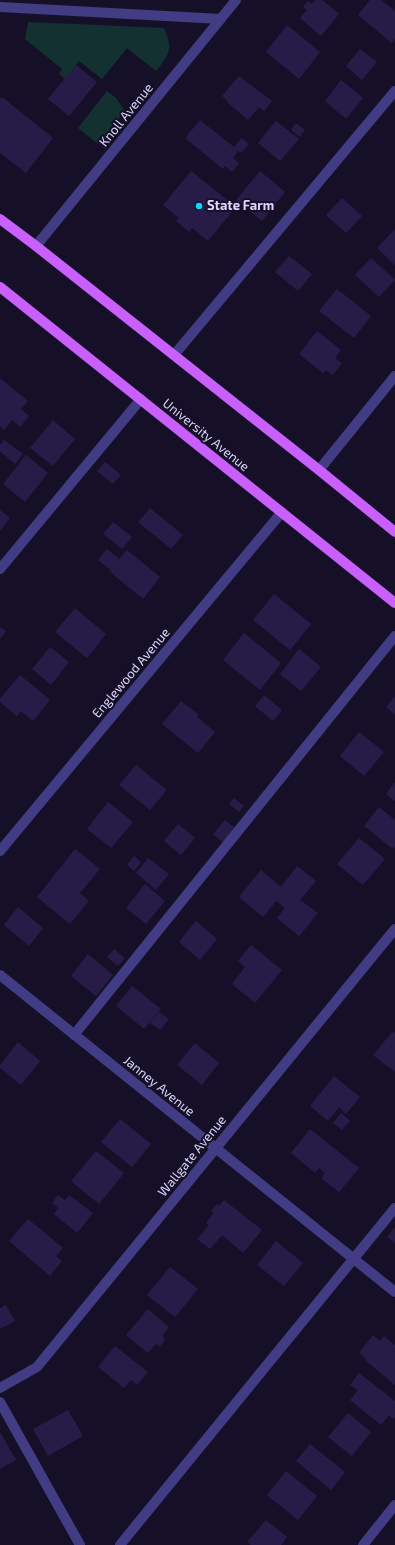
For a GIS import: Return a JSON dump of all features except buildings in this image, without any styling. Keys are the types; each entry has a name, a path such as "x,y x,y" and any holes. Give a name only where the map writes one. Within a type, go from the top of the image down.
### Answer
{"main road":[{"path":"0,219 174,355 395,532"},
{"name":"University Avenue","path":"1,289 141,399 395,603"}],"street":[{"name":"Knoll Avenue","path":"36,246 236,0"},
{"path":"0,7 221,19"},
{"path":"174,355 395,91"},
{"path":"319,470 395,376"},
{"path":"0,569 141,399"},
{"name":"Englewood Avenue","path":"0,851 282,512"},
{"path":"74,1035 395,636"},
{"name":"Wallgate Avenue","path":"0,1388 37,1367 395,928"},
{"name":"Janney Avenue","path":"0,975 395,1292"},
{"path":"120,1545 395,1208"},
{"path":"0,1402 80,1545"},
{"path":"363,1545 395,1505"}],"green space":[{"path":"28,22 164,28 169,41 169,51 156,71 127,48 102,79 79,61 65,79 59,74 62,69 25,39"},
{"path":"107,91 116,98 125,111 98,144 78,128"}],"place":[{"name":"State Farm","path":"199,206"}]}
